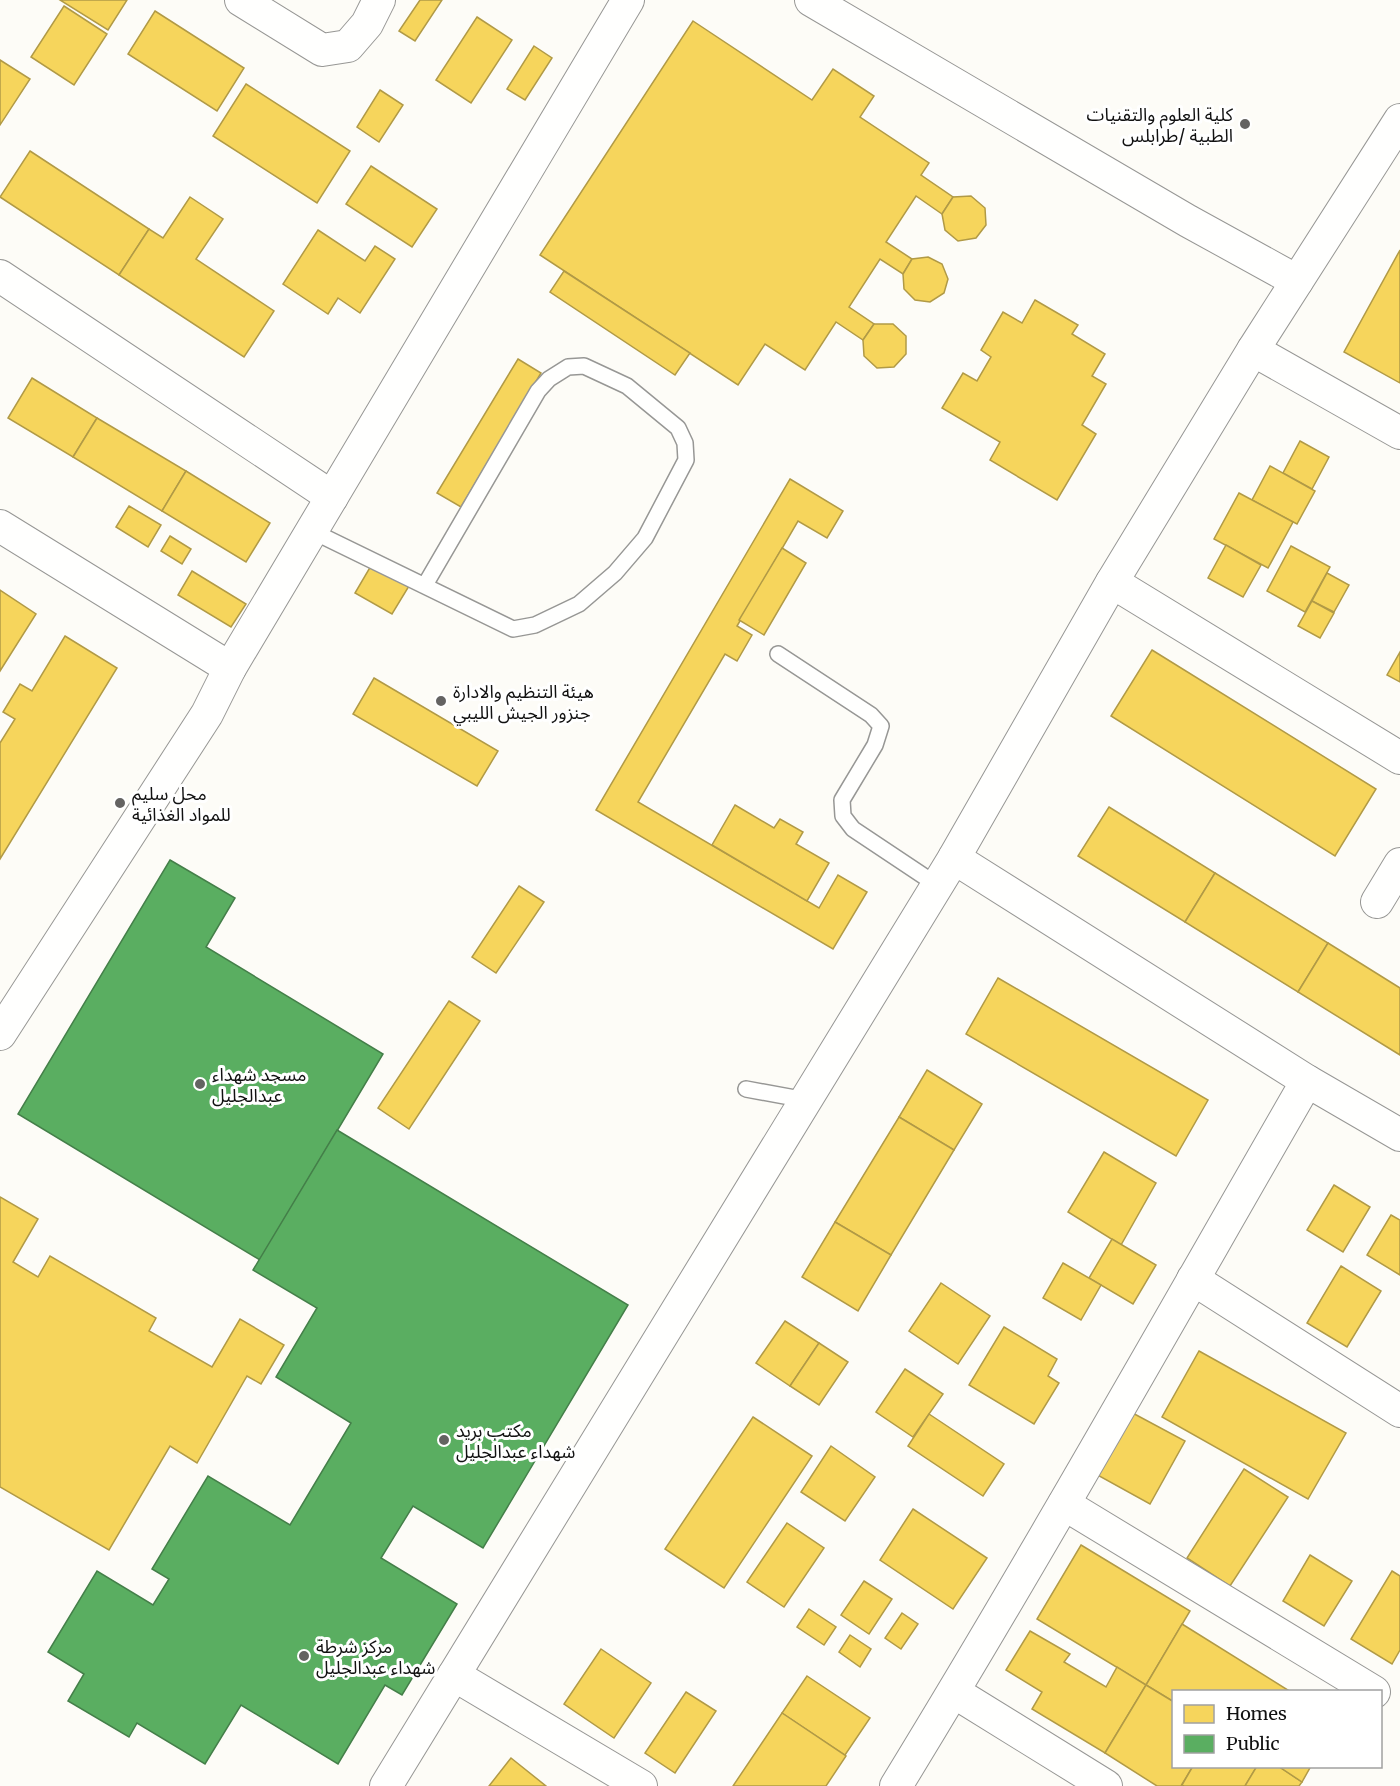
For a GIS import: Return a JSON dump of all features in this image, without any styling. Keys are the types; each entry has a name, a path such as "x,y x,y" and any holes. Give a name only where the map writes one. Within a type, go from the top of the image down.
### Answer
{"street":[{"path":"241,0 322,50 348,46 367,24 379,0"},
{"path":"0,1035 207,714 230,668 628,0"},
{"path":"811,0 1188,221 1297,281"},
{"path":"386,1786 954,858 1112,582 1253,350 1400,120"},
{"path":"0,276 332,497"},
{"path":"1253,350 1400,433"},
{"path":"0,526 230,668"},
{"path":"1112,582 1400,758"},
{"path":"954,858 1306,1081 1400,1135"},
{"path":"1377,902 1400,864"},
{"path":"896,1786 1064,1504 1306,1081"},
{"path":"1192,1279 1400,1411"},
{"path":"1064,1504 1371,1690"},
{"path":"454,1675 641,1786"},
{"path":"954,1692 1106,1786"},
{"path":"1382,1695 1400,1696"}],"lane":[{"path":"312,531 513,629 535,625 579,604 615,573 645,538 686,460 685,442 678,428 627,386 584,366 568,368 549,379 538,391 425,585"},
{"path":"778,654 870,716 881,726 875,745 842,800 843,816 853,829 937,885"},
{"path":"746,1089 806,1100"}],"building: Homes":[{"path":"60,0 127,0 108,30"},
{"path":"420,0 442,0 415,41 399,31"},
{"path":"64,6 107,34 74,85 31,57"},
{"path":"155,11 244,68 217,111 128,54"},
{"path":"477,17 512,40 471,103 436,80"},
{"path":"693,21 812,100 833,69 874,96 860,117 929,163 921,175 953,197 942,214 916,196 886,242 912,259 903,274 880,259 849,307 874,324 863,340 836,322 805,370 765,344 738,385 540,255"},
{"path":"534,46 552,58 525,100 507,89"},
{"path":"0,60 30,79 0,125"},
{"path":"246,84 350,151 317,203 213,136"},
{"path":"380,90 403,105 379,142 357,127"},
{"path":"30,151 149,229 119,275 0,197"},
{"path":"371,166 437,209 412,247 346,204"},
{"path":"971,196 985,208 986,225 976,238 958,241 945,230 942,214 953,197"},
{"path":"190,197 223,219 196,259 274,311 244,357 119,275 149,229 163,238"},
{"path":"318,230 365,261 375,246 395,259 360,313 338,298 328,314 283,284"},
{"path":"1400,250 1400,383 1344,352"},
{"path":"928,257 942,264 948,279 944,293 930,302 915,300 904,289 903,274 912,259"},
{"path":"564,271 690,353 675,375 550,292"},
{"path":"1035,300 1078,325 1072,334 1105,354 1092,376 1106,384 1082,425 1096,434 1057,500 990,460 1000,442 942,408 963,373 977,381 991,357 981,350 1003,312 1022,323"},
{"path":"874,324 893,324 906,336 906,354 894,367 877,368 864,356 863,340"},
{"path":"518,359 541,373 461,507 437,493"},
{"path":"32,378 97,418 73,457 8,418"},
{"path":"97,418 186,471 162,511 73,457"},
{"path":"1300,441 1329,457 1312,489 1283,473"},
{"path":"1270,466 1315,491 1297,524 1252,500"},
{"path":"186,471 270,523 246,562 162,511"},
{"path":"790,479 843,511 827,538 798,521 737,626 752,635 737,661 725,654 638,802 819,908 838,875 867,892 833,949 596,810"},
{"path":"1239,493 1293,522 1268,568 1214,539"},
{"path":"129,506 161,525 148,547 116,527"},
{"path":"170,536 191,549 182,564 161,551"},
{"path":"1226,545 1261,565 1243,597 1208,578"},
{"path":"1291,546 1330,567 1305,612 1267,591"},
{"path":"782,548 806,563 764,635 739,620"},
{"path":"372,564 409,586 392,614 355,593"},
{"path":"192,571 246,604 231,627 178,595"},
{"path":"1327,573 1349,585 1334,612 1312,601"},
{"path":"0,590 36,614 0,671"},
{"path":"1312,601 1334,613 1320,638 1298,626"},
{"path":"65,636 117,668 0,859 0,743 15,719 3,712 20,684 32,691"},
{"path":"1152,650 1376,789 1335,856 1111,716"},
{"path":"1400,652 1400,682 1387,675"},
{"path":"374,678 498,751 477,786 353,714"},
{"path":"735,805 774,828 780,819 803,832 796,844 829,863 807,901 712,845"},
{"path":"1109,807 1215,873 1185,922 1078,856"},
{"path":"1215,873 1328,943 1298,992 1185,922"},
{"path":"519,886 544,902 496,973 472,957"},
{"path":"1328,943 1400,988 1400,1055 1298,992"},
{"path":"998,978 1208,1100 1176,1156 966,1034"},
{"path":"449,1001 480,1021 409,1129 378,1108"},
{"path":"927,1070 982,1104 954,1150 899,1117"},
{"path":"899,1117 954,1150 891,1255 835,1222"},
{"path":"1104,1152 1156,1183 1121,1245 1068,1212"},
{"path":"1334,1185 1370,1207 1343,1252 1307,1230"},
{"path":"0,1197 38,1219 13,1262 38,1277 50,1256 156,1318 149,1331 212,1367 240,1319 284,1345 261,1384 247,1376 197,1463 170,1446 109,1550 0,1487"},
{"path":"1391,1215 1400,1220 1400,1275 1367,1255"},
{"path":"835,1222 891,1255 858,1311 802,1277"},
{"path":"1112,1239 1156,1265 1133,1304 1089,1278"},
{"path":"1063,1263 1101,1285 1081,1320 1043,1298"},
{"path":"1341,1266 1381,1291 1347,1347 1307,1323"},
{"path":"941,1283 990,1316 958,1364 909,1331"},
{"path":"785,1321 819,1343 790,1386 756,1363"},
{"path":"1004,1327 1057,1359 1048,1376 1059,1383 1034,1424 969,1385"},
{"path":"819,1343 848,1362 819,1405 790,1386"},
{"path":"1199,1351 1346,1433 1308,1499 1162,1417"},
{"path":"905,1369 943,1394 913,1437 876,1412"},
{"path":"1127,1410 1185,1441 1150,1504 1092,1472"},
{"path":"929,1414 1004,1464 983,1496 908,1446"},
{"path":"753,1417 812,1456 724,1588 665,1549"},
{"path":"831,1446 875,1477 845,1521 801,1492"},
{"path":"1244,1469 1288,1497 1230,1586 1187,1558"},
{"path":"913,1509 987,1558 953,1609 880,1560"},
{"path":"787,1523 824,1548 784,1607 747,1582"},
{"path":"1081,1545 1190,1611 1146,1685 1037,1619"},
{"path":"1310,1555 1352,1581 1324,1626 1283,1601"},
{"path":"1392,1571 1400,1576 1400,1650 1392,1664 1351,1639"},
{"path":"864,1581 892,1599 869,1634 841,1615"},
{"path":"809,1609 836,1627 824,1645 797,1627"},
{"path":"902,1613 918,1624 901,1649 885,1638"},
{"path":"1182,1624 1288,1690 1172,1690 1172,1701 1146,1685"},
{"path":"1030,1631 1070,1654 1064,1662 1106,1687 1117,1667 1146,1685 1105,1753 1032,1709 1042,1692 1006,1670"},
{"path":"850,1635 871,1649 860,1667 839,1652"},
{"path":"601,1649 651,1683 614,1738 564,1704"},
{"path":"807,1676 870,1718 845,1755 782,1713"},
{"path":"1146,1685 1172,1701 1172,1768 1192,1768 1181,1786 1157,1786 1105,1753"},
{"path":"686,1692 716,1711 675,1773 645,1753"},
{"path":"782,1713 846,1756 826,1786 733,1786"},
{"path":"511,1758 546,1786 489,1786"},
{"path":"1192,1768 1256,1768 1245,1786 1182,1785"},
{"path":"1256,1768 1281,1768 1302,1782 1299,1786 1245,1786"},
{"path":"1281,1768 1310,1768 1302,1782"}],"building: Public":[{"name":"مسجد شهداء عبدالجليل","path":"170,860 235,898 206,947 383,1054 260,1260 18,1114"},
{"name":"مكتب بريد شهداء عبدالجليل","path":"337,1130 628,1305 483,1548 413,1506 381,1558 457,1604 402,1695 385,1685 338,1764 241,1705 205,1764 137,1723 129,1737 68,1701 84,1674 48,1652 97,1571 153,1605 169,1579 152,1569 208,1476 290,1525 351,1423 276,1377 317,1308 253,1270"}],"place":[{"name":"كلية العلوم والتقنيات الطبية /طرابلس","path":"1245,124"},
{"name":"هيئة التنظيم والادارة جنزور الجيش الليبي","path":"441,701"},
{"name":"محل سليم للمواد الغذائية","path":"120,803"},
{"name":"مسجد شهداء عبدالجليل","path":"200,1084"},
{"name":"مكتب بريد شهداء عبدالجليل","path":"444,1440"},
{"name":"مركز شرطة شهداء عبدالجليل","path":"304,1656"}]}
